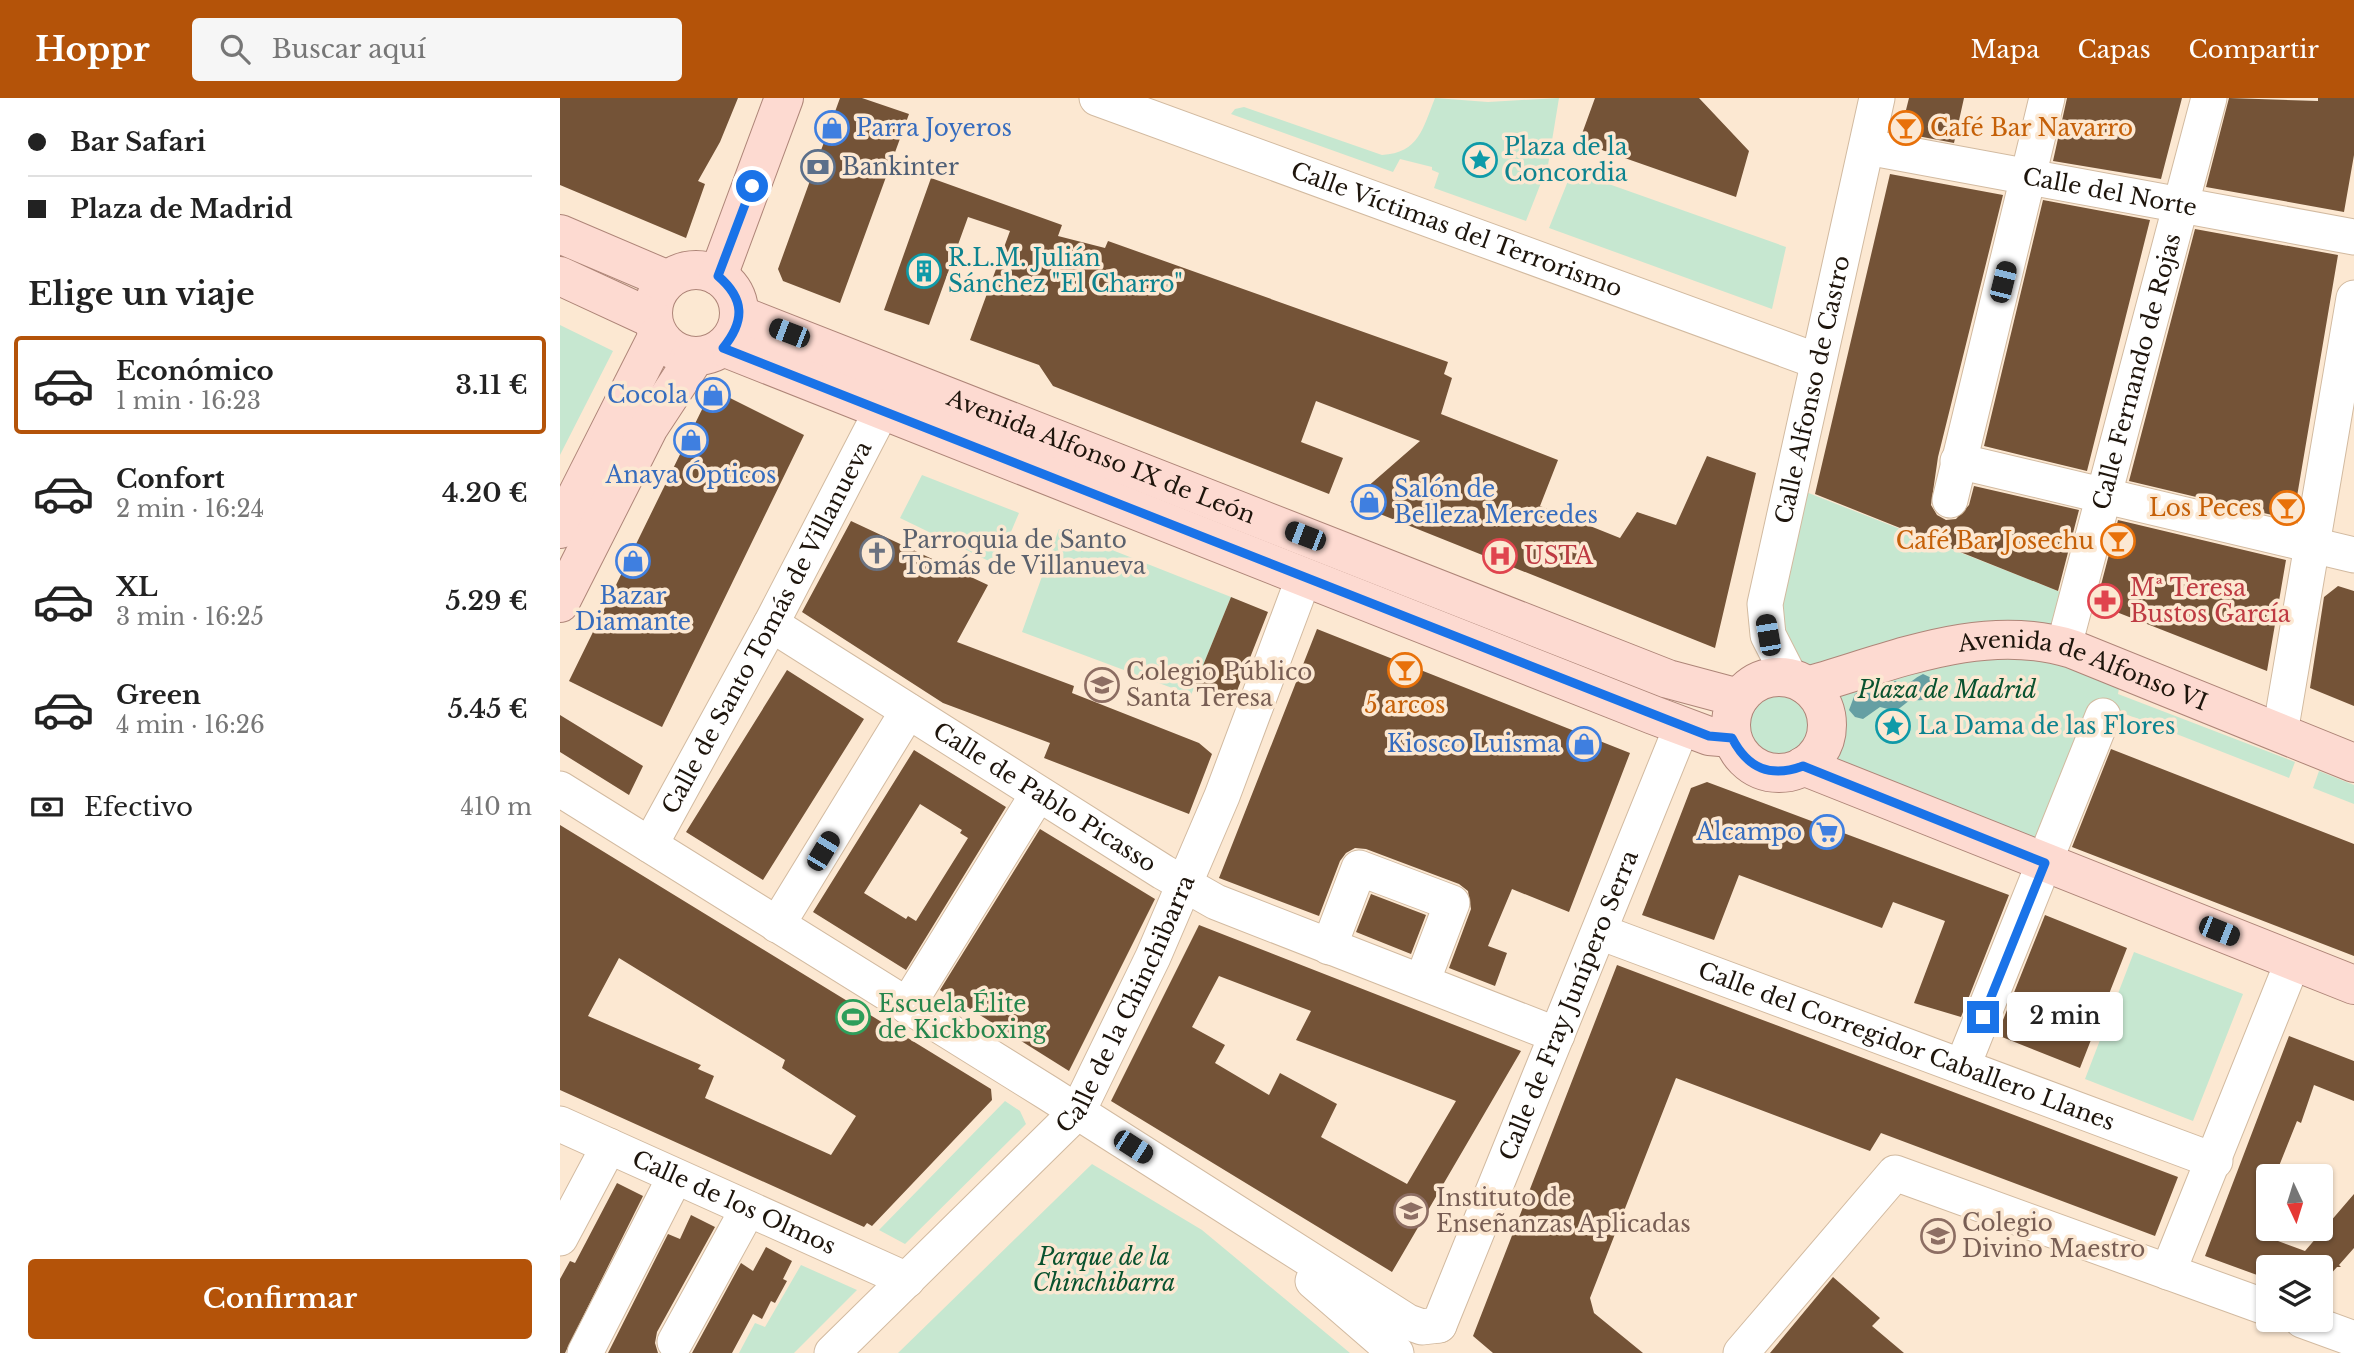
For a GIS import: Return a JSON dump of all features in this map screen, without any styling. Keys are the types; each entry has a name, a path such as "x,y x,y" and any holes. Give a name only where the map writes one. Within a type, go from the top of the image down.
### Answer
{"main road":[{"path":"718,276 784,98"},
{"path":"560,233 668,280"},
{"path":"560,529 655,327 654,304 668,280 693,270 718,276 730,286 737,300 719,340 649,427 560,603"},
{"path":"560,276 655,327 673,351 719,340"},
{"name":"Avenida Alfonso IX de León","path":"719,340 882,410 1682,726 1709,736 1732,738"},
{"name":"Avenida Alfonso IX de León","path":"719,340 1668,679 1739,698"},
{"name":"Avenida de Alfonso VI","path":"1798,682 1977,639 2037,641 2064,646 2354,762"},
{"path":"1778,676 1798,682 1818,697 1827,727 1823,742 1815,756 1803,766 1787,772 1769,772 1753,765 1740,754 1732,738 1731,717 1739,698 1756,682 1778,676"},
{"path":"1803,766 2354,985"}],"street":[{"name":"Calle Víctimas del Terrorismo","path":"1097,98 1817,361"},
{"name":"Calle Alfonso de Castro","path":"1798,682 1768,635 1765,604 1877,98"},
{"path":"1950,500 2048,98"},
{"name":"Calle Fernando de Rojas","path":"2064,646 2210,98"},
{"name":"Calle del Norte","path":"1867,147 2354,237"},
{"path":"2280,733 2354,298"},
{"name":"Calle de Santo Tomás de Villanueva","path":"650,845 771,624 882,410"},
{"path":"1958,461 2354,555"},
{"name":"Calle de la Chinchibarra","path":"832,1353 1078,1111 1222,796 1304,577"},
{"name":"Calle de Pablo Picasso","path":"771,624 1038,794 1216,902 1557,1035"},
{"path":"778,925 908,711"},
{"path":"1963,1065 2103,716"},
{"name":"Calle de Fray Junípero Serra","path":"1443,1339 1557,1035 1682,726"},
{"path":"560,789 1078,1111 1408,1322 1443,1339"},
{"path":"907,1006 1038,794"},
{"path":"1329,947 1360,868 1451,903 1422,982"},
{"name":"Calle del Corregidor Caballero Llanes","path":"1600,932 2215,1161"},
{"path":"2168,1272 2215,1161 2293,961"},
{"name":"Calle de los Olmos","path":"560,1124 907,1280"},
{"path":"560,1238 610,1146"},
{"path":"1741,1353 1895,1173 2256,1304"},
{"path":"585,1353 675,1177"},
{"path":"675,1342 748,1209"},
{"path":"1250,1221 1353,1318 1396,1353"},
{"path":"2333,1331 2354,1339"}],"green space":[{"name":"Plaza de la Concordia","path":"1435,98 1488,102 1559,98 1548,165 1526,221 1434,188 1439,173 1432,170 1432,167 1400,159 1393,172 1231,114 1235,109 1244,107 1382,155 1394,153 1412,144 1423,129"},
{"path":"1572,171 1786,247 1772,309 1549,228"},
{"path":"560,325 613,351 560,455"},
{"path":"922,475 1019,513 997,565 900,518"},
{"name":"Plaza de Madrid","path":"1806,492 2063,593 2064,646 2122,670 2118,694 2295,762 2289,778 2115,710 2045,863 1815,756 1823,738 1821,706 1804,676 1768,635"},
{"path":"1059,529 1231,597 1191,695 1022,632"},
{"path":"1779,694 1791,696 1802,703 1809,714 1809,738 1802,749 1791,756 1779,758 1767,756 1756,749 1749,738 1747,726 1749,714 1756,703 1767,696"},
{"path":"2319,771 2354,785 2354,804 2313,788"},
{"path":"2134,952 2243,994 2193,1121 2085,1079"},
{"path":"1005,1101 1020,1111 1026,1124 905,1244 879,1230"},
{"name":"Parque de la Chinchibarra","path":"1092,1164 1202,1230 1350,1353 898,1353"},
{"path":"801,1265 857,1290 794,1353 739,1353 755,1323 765,1327"}],"water":[{"path":"1923,674 1938,681 1938,693 1932,699 1910,700 1896,711 1880,707 1863,719 1855,717 1849,710 1855,694 1864,691 1874,695 1895,681 1907,683"}],"building":[{"path":"560,98 738,98 720,142 698,181 705,184 686,238 560,185"},
{"path":"840,98 862,98 909,114 840,303 783,281 778,269"},
{"path":"1595,98 1699,98 1749,151 1736,197 1579,142"},
{"path":"1909,98 1964,98 1954,143 1907,134 1902,126"},
{"path":"2067,98 2182,98 2161,179 2053,161"},
{"path":"2229,98 2318,101 2318,98 2354,98 2354,155 2344,212 2206,187"},
{"path":"1890,174 2003,195 1938,457 1931,505 1937,515 1946,520 1956,519 1969,505 1974,486 2079,510 2058,591 1815,494"},
{"path":"931,178 1062,225 1058,236 1105,248 1108,241 1448,362 1444,374 1452,378 1441,414 1558,460 1540,506 1620,538 1637,512 1676,525 1707,456 1756,473 1715,648 1350,502 1420,441 1316,401 1301,442 1343,458 1329,494 1053,386 1039,365 970,340 1010,231 968,217 929,325 884,310"},
{"path":"2043,200 2150,220 2087,471 1984,446"},
{"path":"2195,229 2338,255 2293,520 2129,481"},
{"path":"712,389 804,435 662,727 569,681"},
{"path":"2118,520 2286,560 2267,671 2096,604"},
{"path":"851,521 988,585 957,642 1074,686 1072,693 1199,743 1212,754 1189,814 1044,758 1050,743 943,703 802,612"},
{"path":"2338,586 2354,591 2354,706 2310,688 2324,597"},
{"path":"1231,597 1268,612 1233,701 1195,685"},
{"path":"1317,629 1630,753 1569,912 1512,889 1488,946 1507,953 1495,986 1449,968 1471,909 1468,891 1459,884 1366,849 1355,848 1346,853 1340,861 1319,916 1219,878"},
{"path":"787,670 864,719 763,880 686,832"},
{"path":"560,715 643,766 629,795 560,752"},
{"path":"2111,749 2354,844 2354,956 2072,847"},
{"path":"914,750 1006,807 906,970 813,912","holes":["920,804 962,830 960,833 968,838 916,921 908,916 906,919 864,893"]},
{"path":"1707,782 2009,895 1961,1017 1914,1003 1945,921 1893,902 1882,928 1739,875 1714,940 1642,915 1691,788"},
{"path":"560,825 991,1089 992,1100 872,1226 867,1223 864,1227 560,1090","holes":["619,958 785,1060 782,1068 856,1116 831,1155 705,1098 714,1076 698,1069 701,1065 588,1016"]},
{"path":"1040,829 1155,899 1069,1071 940,990"},
{"path":"1371,894 1426,915 1411,954 1356,932"},
{"path":"2045,915 2127,948 2080,1068 1997,1035"},
{"path":"1199,925 1521,1051 1392,1272 1111,1101","holes":["1219,976 1311,1011 1296,1040 1456,1101 1407,1184 1321,1137 1337,1104 1280,1073 1269,1095 1215,1063 1225,1045 1192,1027"]},
{"path":"1617,965 2178,1177 2155,1236 1881,1133 1870,1151 1676,1078 1590,1298 1594,1313 1643,1353 1493,1353 1473,1336"},
{"path":"2289,1036 2354,1061 2354,1101 2314,1085 2301,1123 2297,1121 2280,1164 2256,1164 2256,1241 2278,1241 2305,1251 2314,1241 2333,1241 2333,1218 2354,1194 2354,1248 2339,1265 2341,1267 2333,1271 2333,1255 2256,1255 2256,1275 2205,1256"},
{"path":"617,1183 643,1196 565,1353 560,1353 560,1279 570,1261 575,1263"},
{"path":"691,1215 715,1227 657,1332 655,1343 658,1353 608,1353 668,1234 680,1239"},
{"path":"766,1247 792,1261 783,1279 787,1281 775,1303 771,1301 762,1319 753,1314 732,1353 692,1353 741,1263 753,1271"},
{"path":"1833,1277 1880,1318 1872,1326 1904,1353 1770,1353"}],"place":[{"name":"Parra Joyeros","path":"832,128"},
{"name":"Café Bar Navarro","path":"1906,128"},
{"name":"Plaza de la Concordia","path":"1480,160"},
{"name":"Bankinter","path":"818,167"},
{"name":"R.L.M. Julián Sánchez \"El Charro\"","path":"924,271"},
{"name":"Cocola","path":"713,395"},
{"name":"Anaya Ópticos","path":"691,440"},
{"name":"Salón de Belleza Mercedes","path":"1369,502"},
{"name":"Los Peces","path":"2287,508"},
{"name":"Café Bar Josechu","path":"2118,541"},
{"name":"Parroquia de Santo Tomás de Villanueva","path":"877,553"},
{"name":"USTA","path":"1500,556"},
{"name":"Bazar Diamante","path":"633,561"},
{"name":"Mª Teresa Bustos García","path":"2105,601"},
{"name":"5 arcos","path":"1405,670"},
{"name":"Colegio Público Santa Teresa","path":"1102,685"},
{"name":"La Dama de las Flores","path":"1893,726"},
{"name":"Kiosco Luisma","path":"1584,744"},
{"name":"Alcampo","path":"1827,832"},
{"name":"Escuela Élite de Kickboxing","path":"853,1017"},
{"name":"Instituto de Enseñanzas Aplicadas","path":"1411,1211"},
{"name":"Colegio Divino Maestro","path":"1938,1236"}],"route":[{"path":"752,186 718,276 730,286 740,314 735,333 723,348 1709,736 1732,738 1740,754 1753,765 1769,772 1787,772 1803,766 2045,863 1983,1017"}]}
